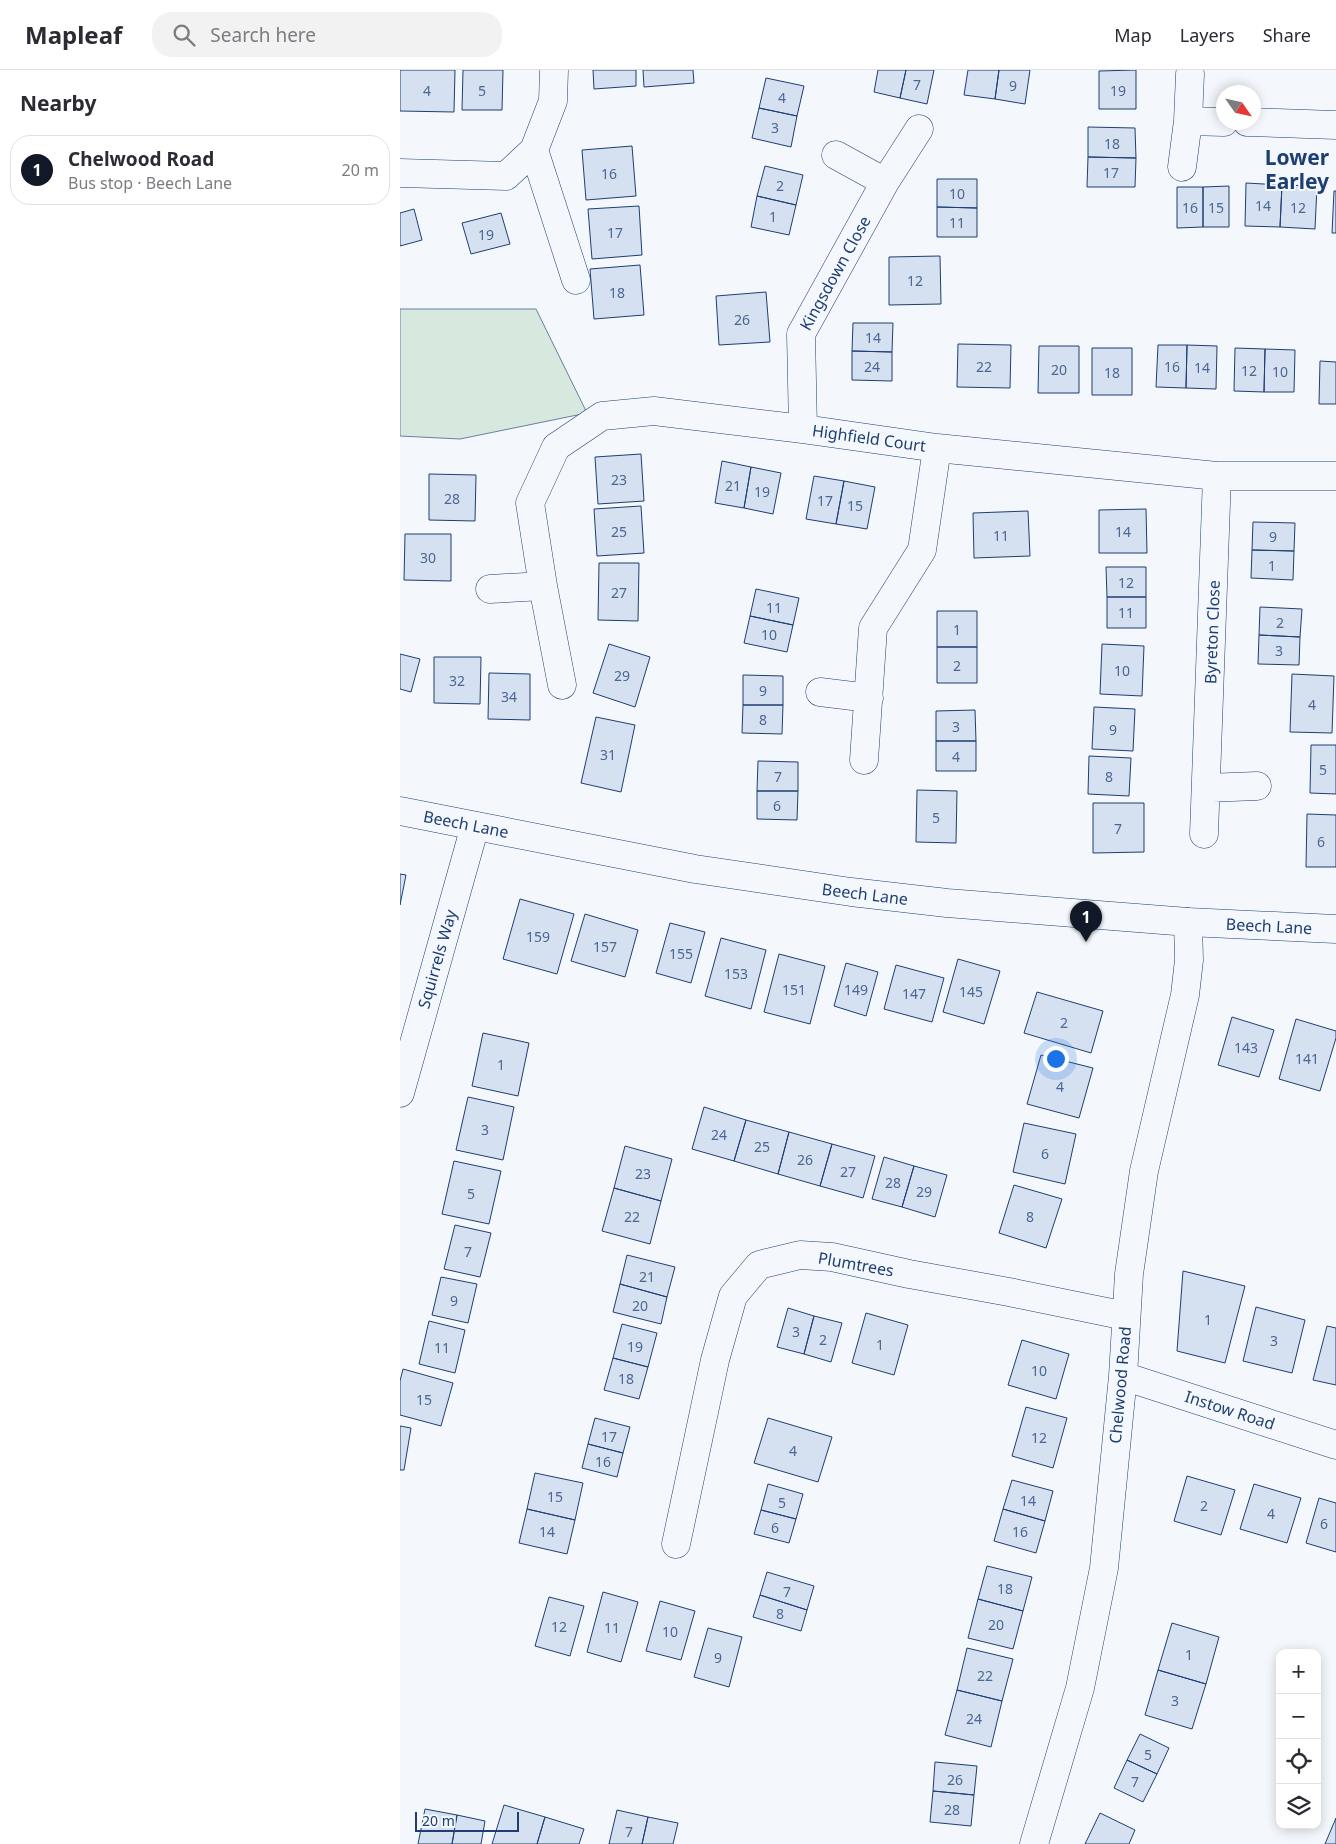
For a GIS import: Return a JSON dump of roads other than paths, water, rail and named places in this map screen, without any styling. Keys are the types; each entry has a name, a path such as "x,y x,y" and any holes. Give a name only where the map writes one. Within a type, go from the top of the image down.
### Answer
{"street":[{"path":"400,173 506,176 534,150 553,101 554,70"},
{"path":"1182,167 1188,121 1190,74"},
{"path":"1188,121 1216,122"},
{"path":"1261,123 1336,126"},
{"name":"Kingsdown Close","path":"803,429 801,334 885,182 919,129"},
{"path":"534,150 576,280"},
{"path":"836,155 885,182"},
{"name":"Highfield Court","path":"562,685 543,586 530,503 556,447 602,416 654,411 937,448 1217,476 1336,476"},
{"path":"864,760 873,628 922,550 937,448"},
{"name":"Byreton Close","path":"1204,834 1217,476"},
{"path":"490,589 543,586"},
{"path":"820,692 868,698"},
{"path":"1206,788 1257,786"},
{"name":"Beech Lane","path":"400,811 695,869 812,887 948,904 1188,922 1336,929"},
{"name":"Squirrels Way","path":"400,1093 475,826"},
{"name":"Chelwood Road","path":"1034,1844 1080,1688 1102,1577 1123,1376 1129,1274 1144,1171 1185,995 1189,960 1188,922"},
{"name":"Plumtrees","path":"676,1544 715,1360 733,1296 759,1265 800,1255 832,1257 909,1274 1126,1316"},
{"name":"Instow Road","path":"1123,1376 1336,1445"}],"place":[{"name":"Chelwood Road","path":"1086,942"}],"district":[{"name":"Lower Earley","path":"1297,169"}]}
